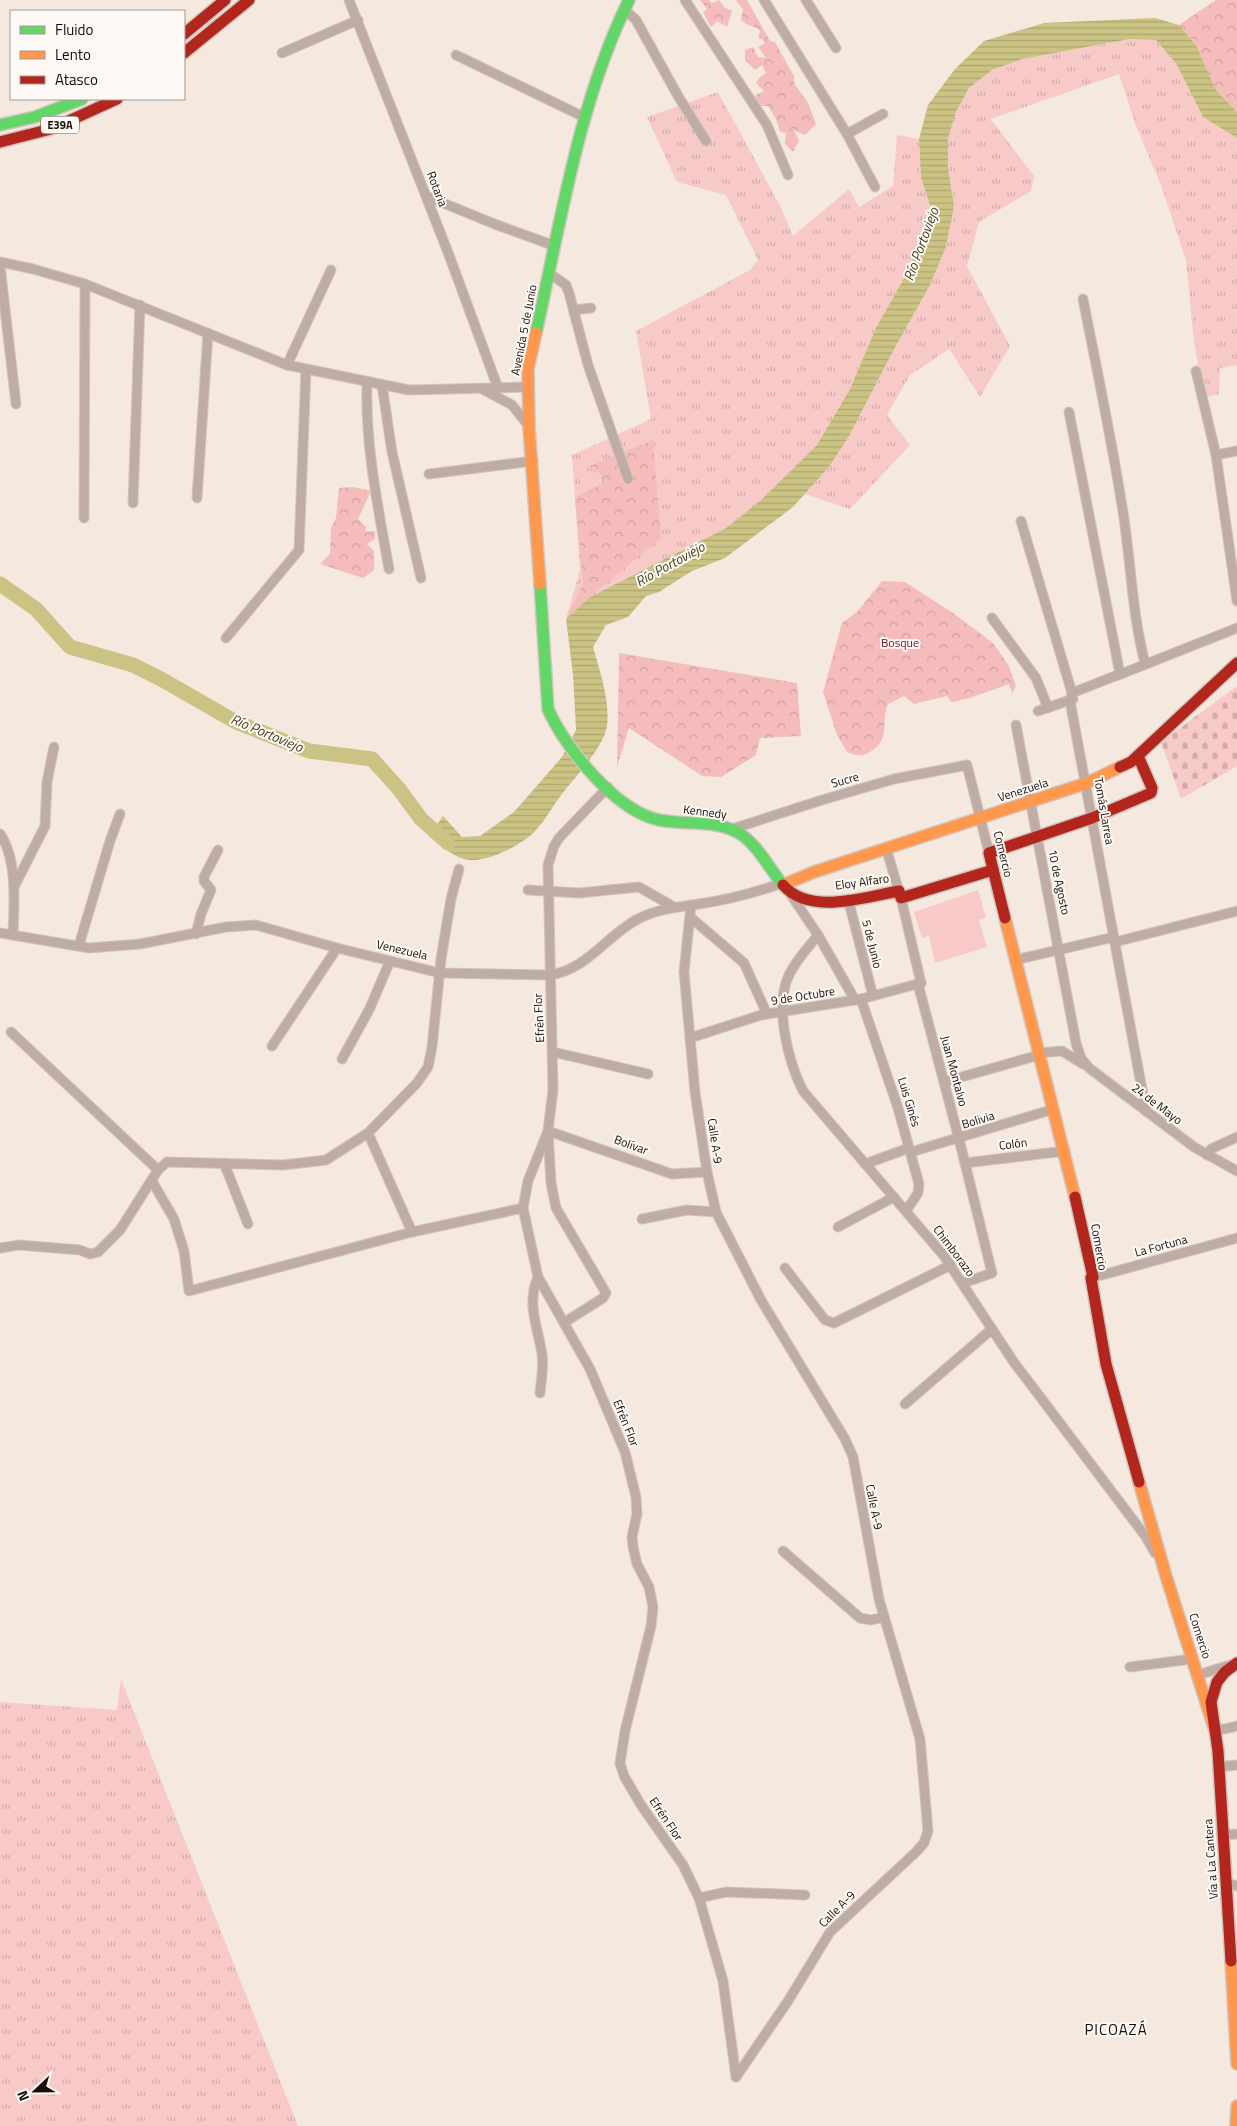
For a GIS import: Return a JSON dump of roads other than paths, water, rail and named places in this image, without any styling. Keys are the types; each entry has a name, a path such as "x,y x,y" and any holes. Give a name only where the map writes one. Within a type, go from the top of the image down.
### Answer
{"street":[{"path":"185,33 224,0"},
{"path":"185,52 249,0"},
{"name":"Rotaria","path":"349,0 426,196 498,388"},
{"path":"685,0 767,125 788,175"},
{"path":"764,0 847,134 875,187"},
{"path":"806,0 836,48"},
{"path":"626,5 706,142"},
{"name":"Avenida 5 de Junio","path":"562,735 548,709 527,387 532,345 584,117 595,80 626,5"},
{"path":"282,53 358,20"},
{"path":"456,55 584,117"},
{"name":"E39A","path":"0,125 35,117 79,100"},
{"name":"E39A","path":"0,142 51,129 115,100"},
{"path":"847,134 883,114"},
{"path":"426,196 555,246"},
{"path":"16,404 0,264 85,284 287,365 382,385 422,391 527,387"},
{"path":"287,365 331,270"},
{"path":"549,273 566,285 588,365 628,479"},
{"path":"84,518 85,284"},
{"path":"1083,299 1115,467 1140,642 1145,663"},
{"path":"133,503 140,305"},
{"path":"574,310 591,308"},
{"path":"196,498 208,333"},
{"path":"226,638 299,550 306,369"},
{"path":"1196,371 1216,455 1237,601"},
{"path":"367,382 368,428 373,477 389,569"},
{"path":"382,385 392,452 421,578"},
{"path":"482,389 506,400 517,409 529,427"},
{"path":"1069,412 1120,674"},
{"path":"1216,455 1237,451"},
{"path":"429,474 533,461"},
{"name":"Tomás Larrea","path":"1020,521 1071,697 1146,1111"},
{"path":"992,618 1036,678 1048,708"},
{"path":"1038,711 1145,663 1237,628"},
{"name":"Venezuela","path":"0,933 89,948 140,944 226,927 256,925 337,948 440,973 559,974 574,968 638,918 674,907 784,886 814,872 1030,803 1086,783 1127,764 1138,756 1237,664"},
{"name":"10 de Agosto","path":"1016,725 1076,1043"},
{"name":"Kennedy","path":"562,735 606,785 630,807 645,816 664,821 732,829 753,845 784,886"},
{"path":"15,886 45,826 47,782 54,747"},
{"path":"989,853 1092,818 1151,793 1152,788 1138,756"},
{"name":"Comercio","path":"967,765 1065,1151 1092,1277 1106,1364 1166,1576 1215,1731"},
{"name":"Sucre","path":"732,829 894,779 967,765"},
{"name":"Efrén Flor","path":"606,785 559,838 554,846 548,865 553,1090 548,1131 528,1181 523,1208 538,1278 565,1322 590,1369 625,1452 636,1497 637,1514 632,1537 633,1548 637,1564 649,1587 653,1608 651,1626 625,1730 620,1763 624,1776 683,1865 699,1898 723,1982 736,2077"},
{"path":"80,946 110,841 120,814"},
{"path":"0,834 6,843 15,886 13,935"},
{"name":"Juan Montalvo","path":"886,848 900,894 944,1082 992,1273 963,1283"},
{"path":"196,934 200,914 211,890 204,882 204,877 218,850"},
{"path":"0,1248 19,1245 80,1250 90,1254 98,1252 120,1230 158,1170 167,1162 283,1165 326,1160 368,1133 417,1083 428,1067 449,908 458,869"},
{"name":"Eloy Alfaro","path":"784,886 798,898 809,901 848,899 900,894 993,870"},
{"name":"Luis Ginés","path":"784,886 818,935 858,999 896,1100 920,1188 906,1211"},
{"path":"528,890 579,893 639,887 674,907"},
{"name":"5 de Junio","path":"848,899 873,996"},
{"name":"Calle A-9","path":"691,905 684,972 695,1092 707,1172 716,1212 761,1300 849,1448 884,1617 920,1739 928,1831 924,1843 916,1852 830,1932 788,2001 736,2077"},
{"path":"1015,960 1237,911"},
{"path":"690,917 744,963 764,1015 774,1020 785,1032"},
{"path":"688,935 698,923"},
{"name":"Chimborazo","path":"818,935 789,976 783,994 785,1032 797,1078 803,1091 951,1265 992,1329 1152,1547 1166,1576"},
{"path":"272,1046 337,948"},
{"path":"342,1059 369,1010 390,961"},
{"name":"9 de Octubre","path":"690,1038 764,1015 873,996 920,983"},
{"path":"11,1032 158,1170"},
{"path":"944,1082 1076,1043"},
{"name":"24 de Mayo","path":"1076,1043 1081,1058 1089,1068 1206,1155 1237,1172"},
{"path":"1039,1054 1062,1051 1089,1068"},
{"path":"553,1052 648,1074"},
{"path":"1133,1101 1142,1088"},
{"name":"Bolivia","path":"865,1164 1054,1109"},
{"path":"548,1131 551,1183 556,1208 606,1293 603,1298 565,1322"},
{"name":"Bolívar","path":"548,1131 672,1174 707,1172"},
{"path":"368,1133 412,1232"},
{"path":"1206,1155 1211,1149 1237,1137"},
{"name":"Colón","path":"965,1163 1065,1151"},
{"path":"224,1163 248,1224"},
{"path":"152,1181 174,1219 184,1251 189,1291 412,1232 523,1208"},
{"path":"838,1228 894,1197"},
{"path":"642,1219 687,1210 716,1212"},
{"name":"La Fortuna","path":"1092,1277 1237,1238"},
{"path":"785,1268 825,1320 834,1324 951,1265"},
{"path":"538,1278 533,1289 532,1300 534,1322 542,1354 540,1393"},
{"path":"905,1404 992,1329"},
{"path":"1130,1518 1140,1520 1149,1513"},
{"path":"782,1551 860,1618 871,1620 884,1617"},
{"path":"1130,1667 1192,1659"},
{"path":"1198,1675 1237,1663"},
{"name":"Vía a La Cantera","path":"1237,1663 1224,1673 1212,1690 1210,1705 1219,1767 1224,1835 1232,1884 1237,2064"},
{"path":"1215,1731 1237,1726"},
{"path":"1219,1767 1237,1765"},
{"path":"1224,1835 1237,1834"},
{"path":"699,1898 726,1892 805,1895"},
{"path":"1236,2126 1237,2106"}],"water":[{"path":"1155,18 1179,25 1196,45 1216,90 1237,112 1237,138 1203,117 1177,65 1156,40 1130,39 1022,59 992,70 969,88 956,112 948,139 948,168 954,206 946,247 930,285 849,436 829,467 793,507 725,558 692,571 659,592 646,596 628,617 606,625 593,647 606,696 608,716 605,734 590,760 530,836 502,852 472,860 455,855 429,836 443,816 462,837 480,836 514,812 562,757 576,730 573,674 566,619 590,597 726,528 761,500 817,445 850,389 876,328 907,273 932,211 921,178 919,139 928,105 955,69 984,41 1044,23"}],"waterway":[{"name":"Río Portoviejo","path":"0,584 36,609 70,647 133,665 236,722 309,751 372,759 399,789 421,819 448,843"}],"district":[{"name":"PICOAZÁ","path":"1116,2030"}],"park label":[{"name":"Bosque","path":"900,643"}]}
